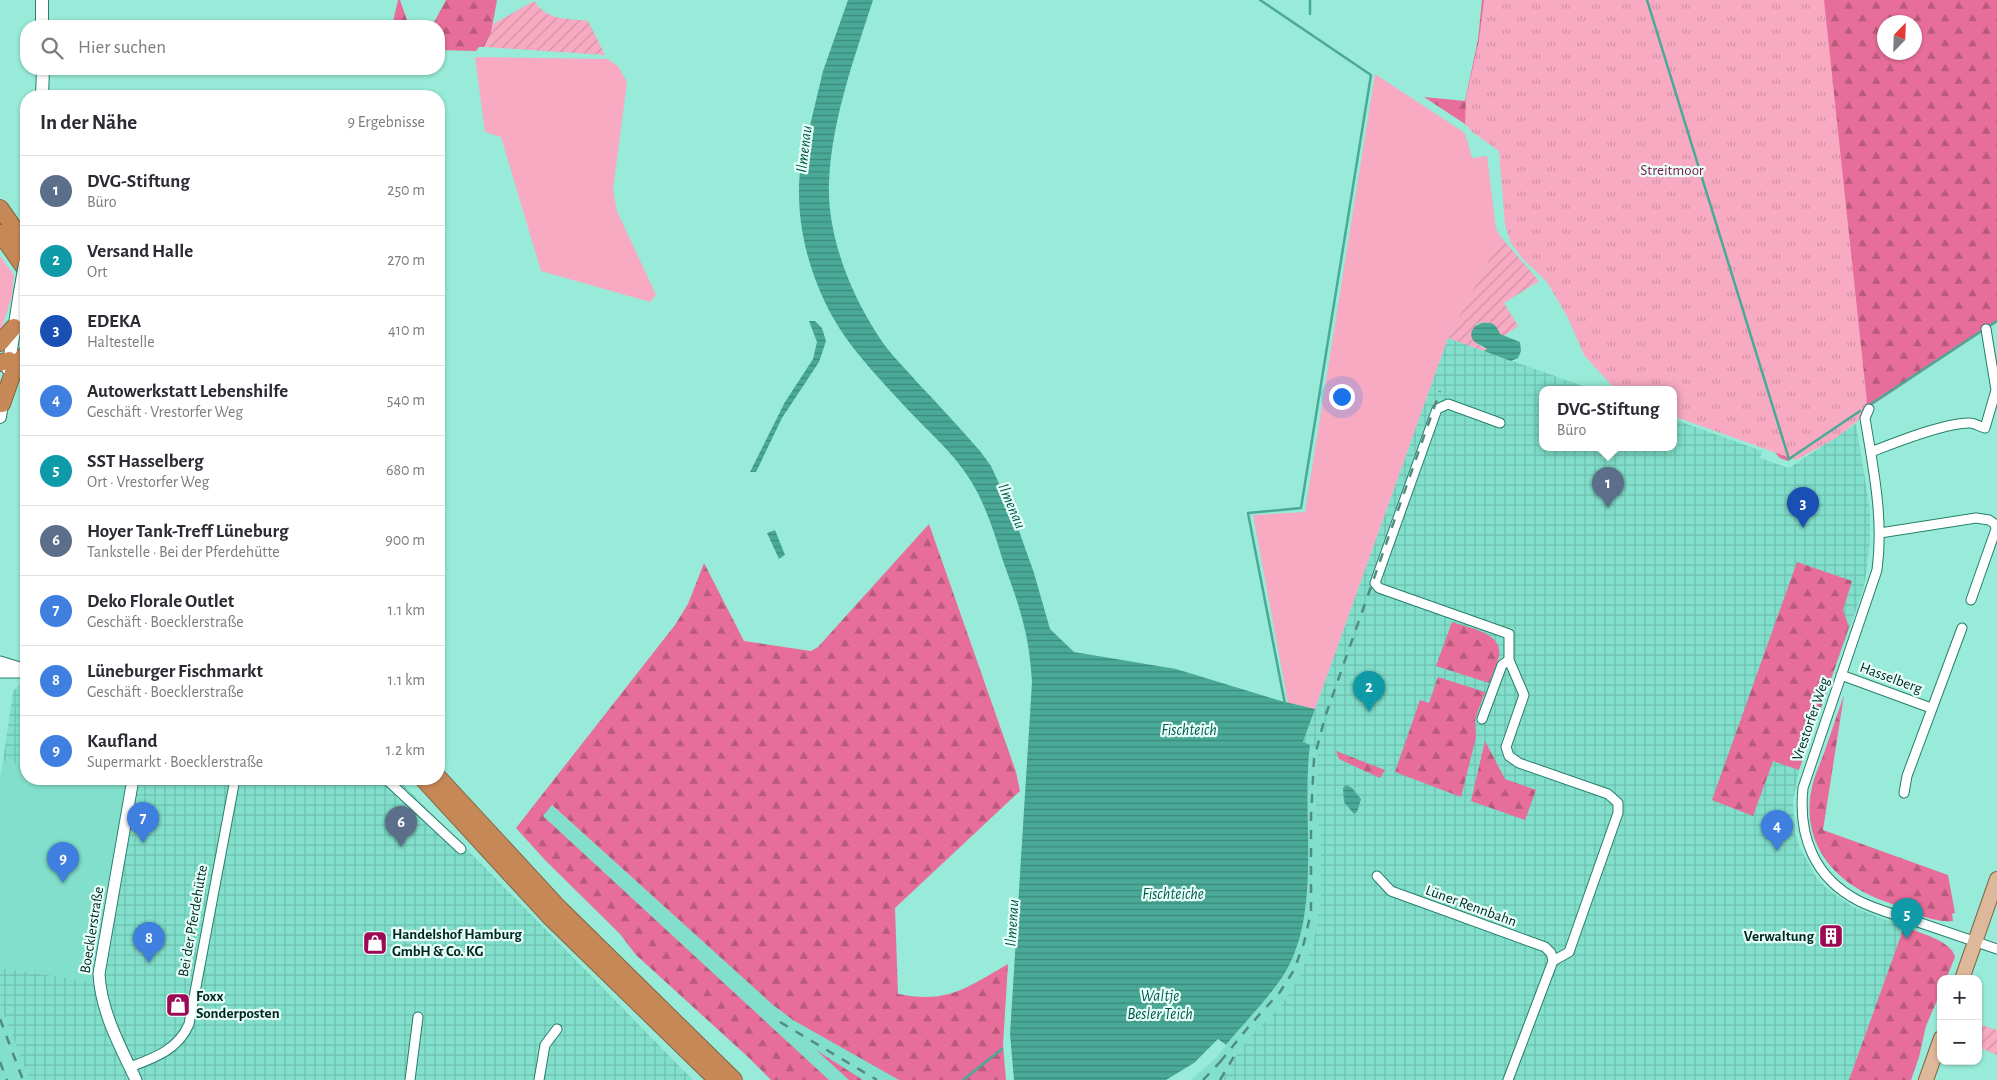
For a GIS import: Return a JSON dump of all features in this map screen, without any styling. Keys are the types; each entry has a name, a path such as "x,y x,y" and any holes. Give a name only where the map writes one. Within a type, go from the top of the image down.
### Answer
{"highway":[{"path":"0,208 20,237"},
{"path":"0,234 20,262"},
{"path":"0,343 14,328"},
{"path":"1,399 16,364 20,360"},
{"path":"445,784 559,908 734,1080"},
{"path":"428,785 549,916 717,1080"}],"main road":[{"path":"42,0 42,20"},
{"path":"42,90 43,75"},
{"path":"1,399 5,362 14,328 20,292"},
{"path":"1963,975 1997,879"},
{"path":"1926,1080 1937,1049"}],"street":[{"path":"1870,452 1958,424 1971,423 1985,428 1996,390 1986,329"},
{"path":"1500,423 1448,404 1437,409 1374,584 1379,588 1509,634 1509,660 1524,695 1506,747 1509,756 1519,763 1608,794 1618,803 1619,808 1569,952 1553,961 1508,1080"},
{"name":"Vrestorfer Weg","path":"1869,409 1866,418 1878,504 1880,533 1877,570 1803,788 1802,818 1804,832 1816,862 1832,882 1857,900 1997,949"},
{"path":"1880,533 1976,518 1989,520 1995,524 1996,529 1972,600"},
{"name":"Hasselberg","path":"1904,793 1907,776 1962,628"},
{"path":"1482,719 1502,665 1509,660"},
{"path":"0,670 20,671"},
{"name":"Hasselberg","path":"1842,675 1931,708"},
{"name":"Boecklerstraße","path":"132,785 99,974 104,1008 136,1080"},
{"name":"Bei der Pferdehütte","path":"130,1067 170,1049 182,1038 189,1024 234,785"},
{"path":"392,785 461,849"},
{"name":"Lüner Rennbahn","path":"1377,876 1391,891 1545,947 1551,953 1553,961"},
{"path":"410,1080 418,1017"},
{"path":"539,1080 545,1045 557,1029"}],"shaded area":[{"path":"1448,338 1583,386 1539,386 1539,451 1677,451 1677,420 1762,451 1760,458 1789,468 1856,424 1870,510 1870,542 1866,574 1863,590 1799,770 1793,801 1795,833 1800,848 1816,877 1827,889 1853,907 1904,927 1849,1080 1222,1080 1237,1054 1254,1032 1281,1006 1296,983 1313,946 1320,903 1321,866 1321,836 1316,813 1318,748 1303,743"},
{"path":"1366,591 1316,813 1321,836 1321,866 1320,903 1313,946 1296,983 1281,1006 1254,1032 1222,1080 1191,1080 1216,1058 1243,1024 1271,994 1287,970 1298,945 1306,904 1307,784 1310,745 1313,746"},
{"path":"20,685 20,765 3,761 13,691"},
{"path":"3,761 20,765 20,785 127,786 95,982 0,968 0,778"},
{"path":"122,785 404,785 693,1080 30,1080 0,1004 0,968 94,982 127,786"},
{"path":"551,805 783,1013 899,1080 863,1080 820,1053 849,1080 829,1080 543,816"},
{"path":"0,1004 30,1080 0,1080"}],"green space":[{"path":"398,0 400,0 407,20 393,20"},
{"path":"446,0 497,0 491,33 484,47 479,47 476,51 445,50 445,20 435,20"},
{"name":"Streitmoor","path":"1482,0 1997,0 1997,322 1788,461 1780,458 1770,447 1677,391 1677,386 1671,386 1494,143 1424,97 1465,101 1478,40"},
{"name":"Streitmoor","path":"1484,0 1824,0 1867,402 1859,420 1836,438 1796,460 1677,417 1677,386 1612,386 1584,355 1568,318 1547,282 1522,258 1511,243 1505,225 1499,151 1471,131 1465,123 1466,98 1479,40"},
{"path":"534,1 551,15 565,19 588,21 605,55 484,47 493,24"},
{"path":"475,57 608,59 618,66 627,82 613,190 617,211 656,295 650,302 541,271 501,137 485,132"},
{"path":"1375,74 1465,133 1472,158 1487,156 1496,229 1501,237 1448,338 1315,709 1041,1080 1074,653 1288,703 1253,515 1305,512"},
{"path":"1501,237 1539,281 1504,303 1518,326 1504,336 1491,323 1476,324 1477,344 1487,349 1484,351 1448,338"},
{"path":"0,256 14,275 12,296 0,333"},
{"path":"929,524 1016,772 1020,791 895,908 898,994 930,997 956,992 1008,964 1003,1045 1006,1080 899,1080 793,1020 773,1005 552,805 543,816 829,1080 771,1080 636,955 620,934 546,861 516,828 675,625 688,604 704,563 744,641 811,651 818,647"},
{"path":"1797,562 1852,581 1843,610 1849,627 1799,770 1773,761 1753,816 1712,800"},
{"path":"1452,622 1483,632 1496,641 1499,648 1499,656 1489,683 1436,666"},
{"path":"1438,677 1485,692 1475,719 1476,737 1461,797 1395,772 1420,700 1429,703"},
{"path":"1844,695 1823,830 1948,875 1955,913 1952,914 1953,921 1927,918 1867,894 1837,873 1817,846 1812,829 1810,811 1811,792"},
{"path":"1485,741 1505,779 1536,790 1525,820 1471,801"},
{"path":"1336,751 1385,770 1380,778 1339,759"},
{"path":"1904,927 1925,934 1948,946 1953,951 1955,957 1948,975 1937,975 1937,1000 1926,1026 1919,1057 1911,1080 1849,1080"},
{"path":"1982,1025 1997,1030 1997,1055 1982,1049"},
{"path":"816,1050 863,1080 849,1080"}],"water":[{"name":"Fischteiche","path":"848,0 873,0 858,45 839,114 831,161 830,205 838,248 845,270 863,311 886,347 980,451 991,466 1013,514 1034,573 1050,629 1074,652 1176,669 1281,701 1315,709 1303,742 1310,745 1308,772 1308,861 1304,919 1297,946 1280,981 1226,1045 1218,1039 1194,1063 1166,1080 1014,1080 1010,1034 1032,682 1029,650 1017,601 992,527 974,487 963,469 949,452 882,382 845,337 828,308 811,268 799,205 801,163 823,71"},
{"path":"809,321 815,321 822,328 826,341 819,362 782,418 756,472 750,472 785,402 813,359 817,342"},
{"path":"1482,323 1494,324 1500,334 1520,342 1521,351 1518,358 1511,361 1484,351 1487,349 1475,342 1471,336 1474,328"},
{"path":"775,530 785,555 779,559 767,533"},
{"path":"1346,785 1352,788 1361,799 1357,812 1354,814 1344,802 1343,788"}],"waterway":[{"path":"1260,0 1371,75 1301,508 1248,513 1285,704"},
{"path":"1310,0 1310,14"},
{"path":"1647,0 1789,459 1860,411"},
{"path":"1988,327 1997,321"},
{"path":"1871,404 1983,330"},
{"path":"963,1080 1002,1049"}],"railway":[{"path":"1220,1062 1280,992 1294,970 1304,943 1311,912 1311,816 1314,759 1325,717 1440,391"},
{"path":"0,1019 23,1080"},
{"path":"780,1022 877,1080"},
{"path":"1220,1080 1236,1053"},
{"path":"1203,1080 1224,1058"},
{"path":"0,1062 7,1080"}],"place":[{"name":"DVG-Stiftung","path":"1608,508"},
{"name":"EDEKA","path":"1803,528"},
{"name":"Versand Halle","path":"1369,712"},
{"name":"Deko Florale Outlet","path":"143,843"},
{"name":"Hoyer Tank-Treff Lüneburg","path":"401,847"},
{"name":"Autowerkstatt Lebenshilfe","path":"1777,851"},
{"name":"Kaufland","path":"63,883"},
{"name":"Verwaltung","path":"1831,936"},
{"name":"SST Hasselberg","path":"1907,939"},
{"name":"Handelshof Hamburg GmbH & Co. KG","path":"375,943"},
{"name":"Lüneburger Fischmarkt","path":"149,963"},
{"name":"Foxx Sonderposten","path":"178,1005"}],"water label":[{"name":"Ilmenau","path":"804,149"},
{"name":"Ilmenau","path":"1012,506"},
{"name":"Fischteich","path":"1189,730"},
{"name":"Ilmenau","path":"1012,923"},
{"name":"Waltje Besler Teich","path":"1160,1005"}]}
